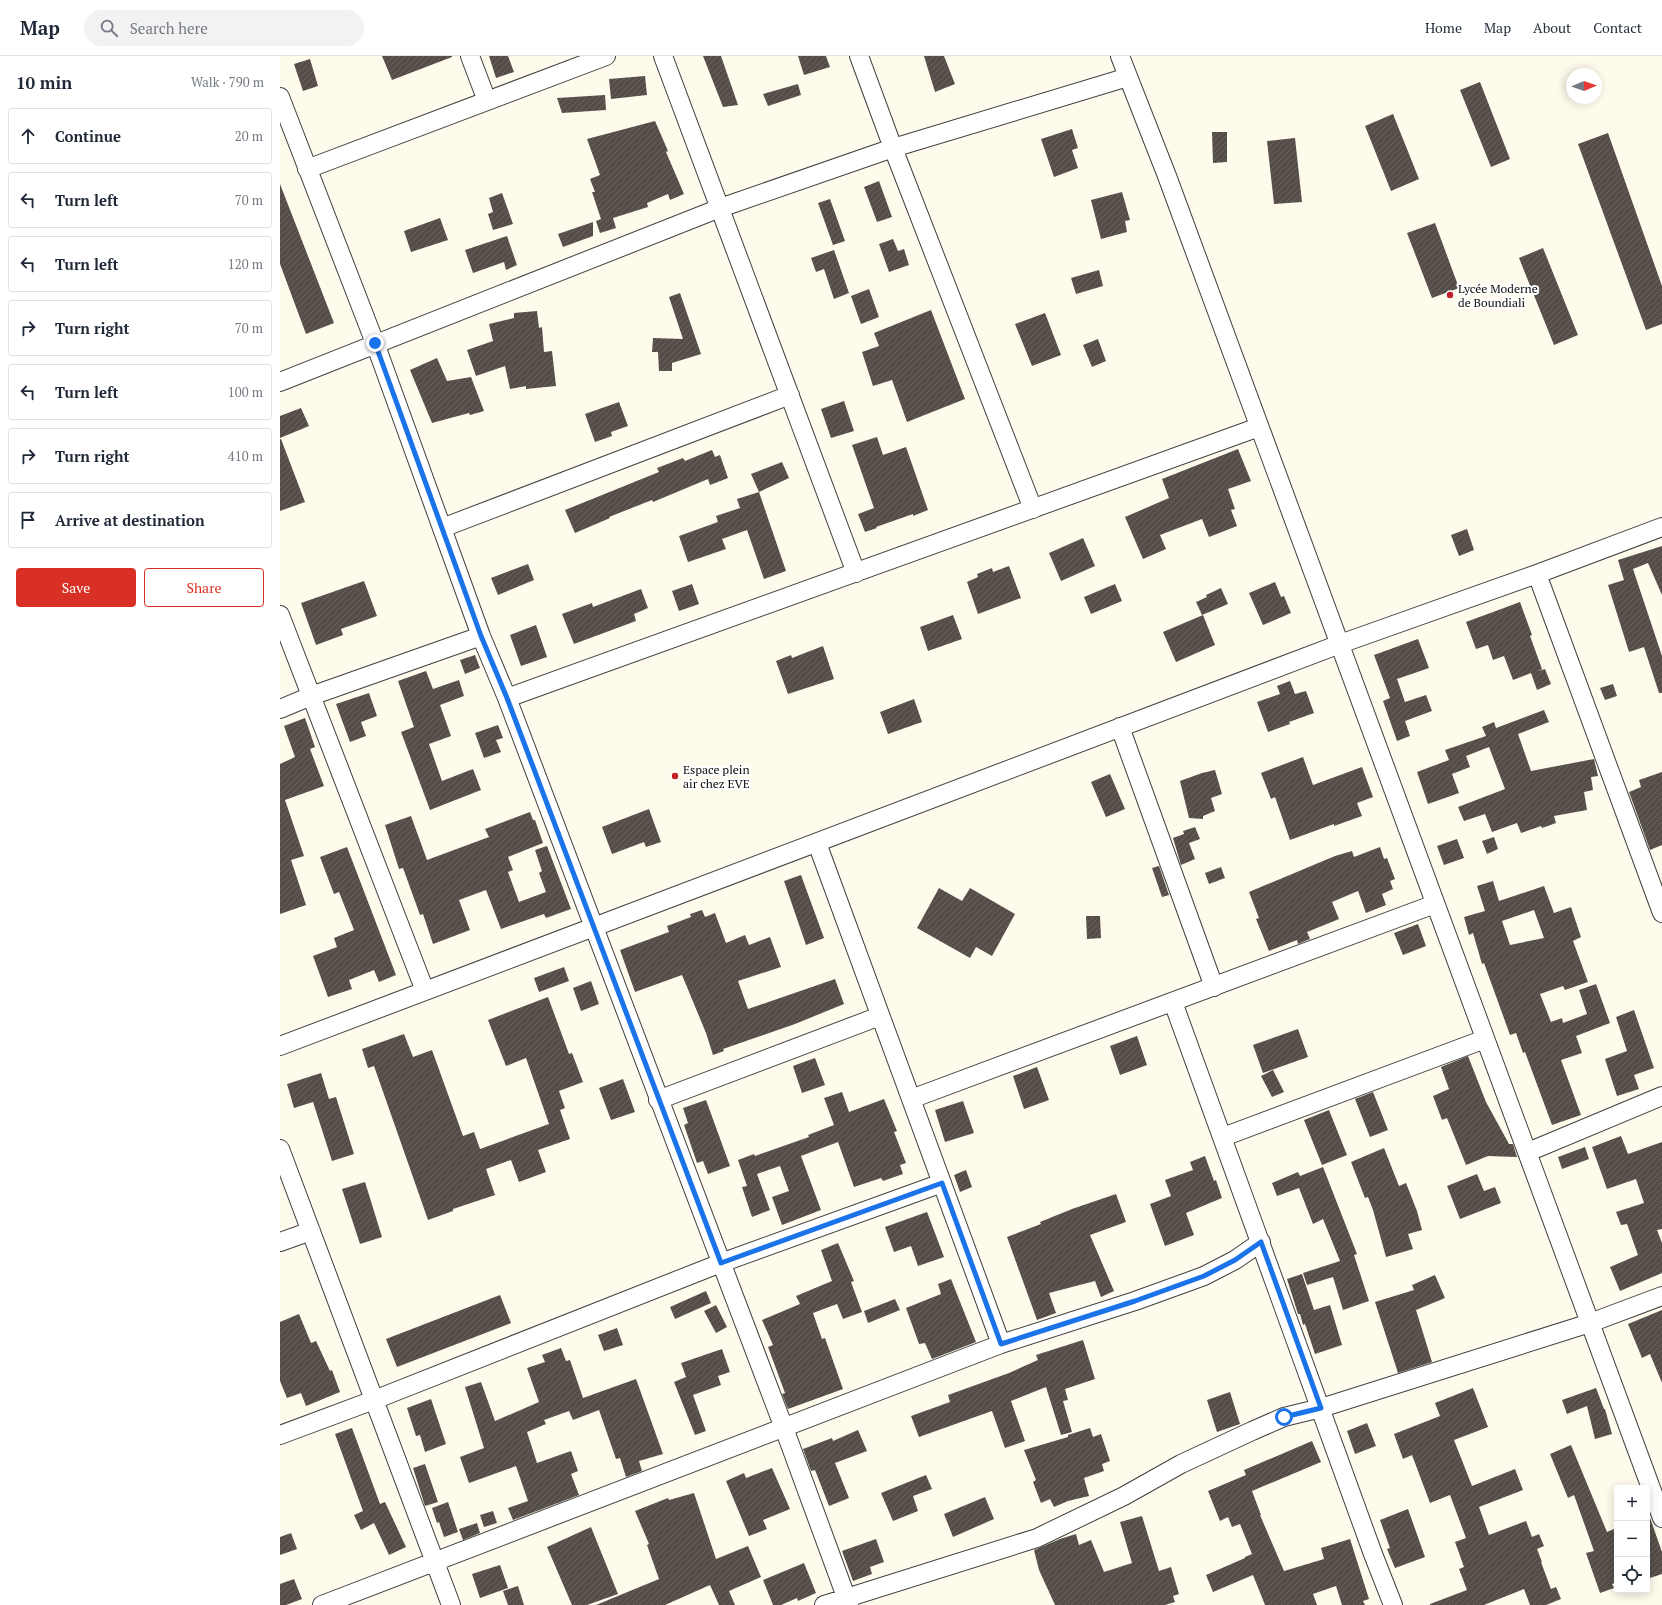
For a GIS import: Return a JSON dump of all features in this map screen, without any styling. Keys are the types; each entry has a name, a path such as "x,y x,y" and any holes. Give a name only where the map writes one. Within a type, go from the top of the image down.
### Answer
{"street":[{"path":"470,56 487,101"},
{"path":"307,169 606,56"},
{"path":"663,56 856,573"},
{"path":"859,56 893,148 1033,509"},
{"path":"1120,56 1167,176 1662,1518"},
{"path":"280,382 375,343 720,208 893,148 1128,77"},
{"path":"280,98 375,343 481,636 507,698 592,927 784,1428 848,1601"},
{"path":"442,528 790,395"},
{"path":"507,698 1259,427"},
{"path":"280,1046 1340,644 1662,528"},
{"path":"1537,574 1662,913"},
{"path":"280,615 425,991"},
{"path":"280,709 311,696 481,636"},
{"path":"1120,727 1214,987"},
{"path":"816,842 1001,1344"},
{"path":"911,1099 1435,904"},
{"path":"1173,1002 1373,1554 1393,1605"},
{"path":"658,1100 880,1016"},
{"path":"1223,1137 1485,1039"},
{"path":"1528,1152 1662,1096"},
{"path":"280,1149 451,1605"},
{"path":"280,1435 374,1400 721,1263 942,1183"},
{"path":"280,1242 310,1231"},
{"path":"322,1605 1001,1344 1135,1301 1204,1276 1235,1260 1261,1242"},
{"path":"824,1605 848,1601 1037,1538 1124,1496 1180,1464 1284,1417 1321,1408 1590,1323 1662,1296"}],"building":[{"path":"382,56 452,56 452,57 392,80"},
{"path":"489,56 508,56 514,72 496,78"},
{"path":"703,56 721,56 738,105 723,107"},
{"path":"798,56 826,56 830,67 804,75"},
{"path":"924,56 944,56 955,84 935,92"},
{"path":"310,59 318,86 303,91 294,64"},
{"path":"645,76 647,95 611,99 609,79"},
{"path":"1480,82 1510,159 1491,167 1460,90"},
{"path":"798,84 801,95 768,106 763,94"},
{"path":"605,95 606,110 562,113 557,98"},
{"path":"1393,114 1419,179 1391,191 1365,126"},
{"path":"655,121 668,151 666,152 684,194 670,200 668,194 647,203 648,207 613,218 616,228 600,233 596,221 601,219 592,192 595,192 590,179 600,175 587,139"},
{"path":"1072,129 1078,148 1072,150 1078,168 1054,177 1041,139"},
{"path":"1212,132 1227,132 1227,162 1213,163"},
{"path":"1608,133 1662,286 1662,324 1646,330 1578,144"},
{"path":"1295,138 1302,202 1274,204 1267,141"},
{"path":"879,181 892,217 877,222 864,187"},
{"path":"280,184 334,323 306,334 280,264"},
{"path":"1122,192 1130,220 1125,221 1127,232 1101,239 1091,200"},
{"path":"502,193 513,224 493,230 488,214 493,212 489,198"},
{"path":"830,199 845,241 833,245 818,203"},
{"path":"440,218 448,240 411,252 404,231"},
{"path":"593,222 593,236 563,247 558,234"},
{"path":"1435,223 1459,288 1432,298 1407,233"},
{"path":"507,236 517,265 506,270 504,262 473,273 465,250"},
{"path":"893,239 898,251 904,249 909,265 889,272 879,244"},
{"path":"1543,248 1578,335 1554,345 1519,258"},
{"path":"834,250 849,293 834,299 824,269 816,272 811,258"},
{"path":"1099,270 1103,286 1076,294 1071,278"},
{"path":"869,289 879,317 861,324 851,296"},
{"path":"680,293 701,354 672,363 672,371 659,371 658,352 652,352 653,338 683,339 669,297"},
{"path":"931,310 965,399 907,422 892,380 873,386 862,352 879,346 874,333"},
{"path":"537,311 539,328 542,327 544,352 552,351 556,386 526,389 526,386 510,389 505,366 476,376 467,350 493,341 489,324 514,318 514,313"},
{"path":"1045,313 1061,355 1032,366 1015,324"},
{"path":"1098,339 1106,361 1092,367 1083,345"},
{"path":"437,358 447,381 471,377 484,411 470,415 469,413 432,423 410,370"},
{"path":"844,401 854,431 831,438 821,409"},
{"path":"619,402 628,426 611,432 612,436 595,442 585,414"},
{"path":"301,408 309,426 280,438 280,416"},
{"path":"877,437 883,455 906,447 928,510 865,532 858,514 874,508 852,445"},
{"path":"280,439 305,502 280,511"},
{"path":"1238,449 1251,481 1228,489 1235,509 1231,510 1237,526 1209,537 1202,519 1160,535 1166,549 1143,559 1125,517 1169,498 1162,479"},
{"path":"712,450 715,457 720,455 728,478 710,485 708,479 653,502 652,500 609,517 610,518 575,533 565,510 659,472 657,468 683,458 685,461"},
{"path":"782,462 789,478 759,492 751,474"},
{"path":"759,492 786,571 764,579 747,530 722,539 726,549 688,562 679,536 718,522 716,516 740,508 737,499"},
{"path":"1467,529 1474,550 1459,556 1451,535"},
{"path":"1083,538 1095,566 1061,581 1049,553"},
{"path":"1662,546 1662,595 1648,563 1633,569 1662,656 1662,693 1659,693 1644,647 1629,652 1608,585 1624,580 1618,560"},
{"path":"528,564 534,580 498,595 491,578"},
{"path":"1009,566 1021,598 978,614 967,582 978,577 977,574 992,568 993,572"},
{"path":"364,581 377,616 341,629 343,635 316,645 301,603"},
{"path":"1275,582 1281,597 1284,596 1291,613 1263,625 1249,593"},
{"path":"692,584 699,604 679,611 672,591"},
{"path":"1115,584 1122,601 1091,614 1084,597"},
{"path":"1221,588 1228,604 1202,615 1196,602 1207,597 1206,595"},
{"path":"641,589 648,608 634,614 636,621 574,644 562,614 592,603 593,607"},
{"path":"1520,602 1542,669 1538,671 1545,669 1551,684 1537,690 1531,673 1513,680 1504,656 1493,660 1488,645 1476,649 1466,622"},
{"path":"953,615 962,639 928,651 920,627"},
{"path":"1203,615 1215,645 1176,662 1163,632"},
{"path":"536,625 547,657 521,666 510,635"},
{"path":"1418,639 1429,668 1397,679 1405,702 1426,695 1432,711 1405,721 1410,736 1397,741 1383,701 1390,698 1374,655"},
{"path":"823,646 834,679 788,694 776,661 791,655 792,658"},
{"path":"475,655 480,668 465,674 460,660"},
{"path":"426,671 433,689 459,680 464,696 440,705 451,736 429,744 442,781 473,769 481,790 430,810 401,732 414,727 398,681"},
{"path":"1290,681 1295,694 1306,691 1314,713 1289,722 1290,724 1268,732 1257,702 1280,694 1277,686"},
{"path":"1613,684 1617,696 1605,700 1600,688"},
{"path":"369,693 377,716 361,722 366,736 350,742 336,704"},
{"path":"914,699 922,722 888,734 880,712"},
{"path":"1544,710 1549,722 1518,734 1531,771 1594,759 1598,776 1591,777 1593,790 1584,792 1587,810 1554,816 1556,823 1542,828 1541,826 1521,833 1517,823 1492,832 1485,814 1464,821 1458,807 1505,789 1489,747 1466,756 1470,767 1452,774 1459,793 1428,804 1417,772 1449,760 1445,750 1486,736 1482,727 1494,722 1496,728"},
{"path":"305,718 315,747 310,749 324,786 285,800 304,856 291,860 306,905 280,914 280,764 295,757 284,726"},
{"path":"498,725 503,738 496,740 501,752 484,758 475,733"},
{"path":"1303,757 1313,785 1362,767 1373,797 1357,803 1362,816 1334,826 1334,824 1290,840 1275,797 1271,799 1261,773"},
{"path":"1215,770 1222,794 1211,798 1215,811 1203,816 1203,819 1189,818 1180,781"},
{"path":"1662,772 1662,845 1650,850 1629,792 1641,787 1639,780"},
{"path":"1110,774 1125,809 1106,817 1091,782"},
{"path":"649,809 661,842 646,847 644,842 612,854 602,827"},
{"path":"530,812 533,820 535,820 543,843 508,857 513,870 508,872 519,902 546,892 539,873 542,871 535,850 547,846 571,909 546,918 544,914 501,929 486,890 459,900 470,930 433,944 423,914 420,915 403,868 399,869 385,825 411,816 427,860 489,837 485,829"},
{"path":"1195,827 1200,839 1189,843 1195,859 1181,865 1173,838 1184,834 1183,831"},
{"path":"1494,837 1498,849 1487,854 1482,841"},
{"path":"1457,839 1464,858 1444,865 1437,846"},
{"path":"347,847 396,975 379,982 374,970 349,980 352,989 328,997 313,956 337,947 334,938 354,930 339,892 334,894 320,857"},
{"path":"1380,847 1384,859 1387,858 1395,879 1390,881 1393,889 1382,894 1386,905 1366,913 1358,891 1332,902 1339,919 1307,932 1310,939 1298,944 1297,940 1269,951 1256,919 1259,918 1249,892 1335,856 1352,851 1354,857"},
{"path":"1159,866 1169,895 1162,897 1152,868"},
{"path":"1221,867 1225,878 1209,884 1205,873"},
{"path":"801,875 824,938 806,945 784,881"},
{"path":"1493,881 1499,901 1544,886 1554,913 1571,907 1581,937 1573,941 1588,982 1565,990 1563,986 1540,994 1551,1022 1562,1018 1563,1023 1587,1014 1579,990 1596,984 1610,1023 1576,1036 1582,1053 1561,1060 1581,1115 1552,1125 1525,1052 1523,1053 1516,1033 1510,1035 1484,963 1482,964 1473,933 1469,935 1464,917 1485,911 1477,886","holes":["1534,910 1544,938 1510,945 1502,921"]},
{"path":"939,888 962,901 970,888 1015,914 992,956 976,947 970,958 917,928"},
{"path":"702,910 705,917 715,913 726,943 745,935 749,945 770,937 781,967 738,981 748,1009 835,979 844,1004 795,1024 723,1049 724,1051 713,1055 706,1033 682,975 635,992 620,950 669,932 667,926 691,917 690,914"},
{"path":"1086,916 1100,916 1101,938 1087,939"},
{"path":"1418,924 1426,946 1403,955 1394,933"},
{"path":"564,967 569,981 539,992 534,978"},
{"path":"591,981 599,1004 581,1011 573,988"},
{"path":"548,997 569,1054 572,1053 583,1082 559,1091 565,1108 560,1110 570,1139 538,1150 546,1172 519,1182 511,1160 486,1169 495,1195 453,1209 453,1211 428,1220 374,1066 368,1068 362,1049 404,1034 413,1057 432,1050 463,1136 474,1132 480,1149 549,1124 526,1058 506,1066 488,1020"},
{"path":"1634,1010 1654,1068 1634,1075 1639,1089 1617,1096 1605,1059 1627,1051 1616,1017"},
{"path":"1298,1029 1308,1057 1263,1073 1253,1045"},
{"path":"1137,1036 1147,1065 1120,1075 1110,1046"},
{"path":"1468,1056 1486,1102 1509,1144 1513,1144 1517,1157 1488,1156 1466,1165 1447,1118 1442,1120 1433,1096 1449,1089 1441,1067"},
{"path":"815,1058 825,1085 802,1093 793,1066"},
{"path":"1037,1067 1049,1100 1024,1109 1013,1076"},
{"path":"1273,1070 1284,1092 1272,1097 1261,1076"},
{"path":"321,1073 329,1099 336,1097 354,1154 332,1161 313,1102 294,1108 287,1084"},
{"path":"623,1079 635,1112 611,1120 599,1088"},
{"path":"842,1092 849,1112 884,1099 897,1131 894,1132 906,1163 900,1165 903,1174 883,1181 881,1178 854,1187 838,1142 801,1156 821,1210 782,1225 772,1197 789,1191 780,1166 757,1174 770,1210 752,1217 742,1187 747,1186 738,1160 754,1154 755,1156 809,1137 808,1135 834,1125 824,1098"},
{"path":"1373,1092 1388,1130 1370,1137 1355,1099"},
{"path":"706,1100 730,1166 708,1174 703,1161 697,1163 684,1125 688,1123 683,1108"},
{"path":"963,1101 974,1133 945,1142 935,1110"},
{"path":"1329,1110 1347,1155 1322,1165 1304,1120"},
{"path":"1621,1136 1628,1154 1662,1142 1662,1229 1657,1230 1662,1243 1662,1273 1620,1291 1610,1267 1638,1255 1627,1224 1621,1225 1616,1212 1644,1203 1636,1179 1607,1189 1592,1147"},
{"path":"1585,1147 1589,1159 1562,1169 1558,1157"},
{"path":"1384,1148 1399,1186 1406,1183 1417,1211 1422,1230 1408,1234 1413,1249 1386,1257 1373,1210 1368,1197 1365,1198 1351,1162"},
{"path":"1205,1156 1222,1198 1186,1213 1194,1235 1165,1246 1150,1204 1171,1196 1165,1180 1193,1170 1190,1162"},
{"path":"1323,1167 1357,1254 1354,1255 1369,1301 1343,1310 1333,1277 1307,1285 1303,1273 1340,1261 1323,1219 1313,1224 1299,1188 1277,1196 1272,1183 1298,1172 1300,1176"},
{"path":"966,1170 972,1187 960,1192 954,1175"},
{"path":"1477,1174 1484,1191 1495,1187 1501,1203 1460,1219 1447,1186"},
{"path":"365,1182 382,1237 360,1244 342,1189"},
{"path":"1116,1194 1126,1222 1090,1235 1114,1291 1101,1297 1095,1281 1049,1293 1056,1313 1037,1320 1007,1237 1041,1224 1040,1222 1072,1209"},
{"path":"927,1212 944,1257 918,1266 911,1246 894,1252 885,1227"},
{"path":"838,1243 854,1281 851,1282 862,1312 843,1319 837,1304 813,1313 822,1339 825,1338 843,1389 788,1409 782,1394 785,1393 768,1347 773,1345 762,1320 800,1304 796,1296 832,1281 821,1250"},
{"path":"1302,1274 1314,1310 1330,1305 1342,1345 1315,1354 1305,1324 1303,1325 1300,1314 1298,1314 1287,1279"},
{"path":"1435,1275 1445,1298 1416,1310 1432,1362 1398,1373 1375,1302 1414,1290 1412,1285"},
{"path":"951,1279 976,1342 932,1359 925,1343 919,1344 906,1308 941,1294 938,1284"},
{"path":"706,1291 711,1303 675,1319 670,1307"},
{"path":"500,1295 511,1323 397,1367 386,1339"},
{"path":"895,1299 900,1310 868,1323 864,1311"},
{"path":"716,1305 727,1327 716,1333 704,1311"},
{"path":"1662,1310 1662,1383 1650,1354 1642,1358 1628,1324"},
{"path":"299,1314 311,1343 316,1341 330,1371 332,1370 340,1392 306,1406 301,1393 287,1398 280,1381 280,1322"},
{"path":"617,1328 623,1345 604,1351 598,1335"},
{"path":"1083,1340 1095,1379 1065,1389 1068,1400 1063,1401 1072,1432 1061,1435 1046,1387 1011,1401 1025,1441 1005,1448 992,1411 919,1437 911,1416 950,1402 948,1395 1009,1373 1038,1360 1036,1355"},
{"path":"561,1348 566,1361 570,1360 583,1398 636,1379 663,1454 639,1461 642,1471 626,1477 620,1458 616,1459 599,1410 573,1420 569,1411 544,1420 546,1424 527,1432 537,1463 571,1451 578,1471 571,1474 579,1495 513,1520 508,1508 528,1501 516,1466 469,1483 460,1457 484,1448 465,1387 481,1382 495,1421 539,1402 527,1368 545,1362 542,1355"},
{"path":"722,1349 730,1372 718,1376 721,1385 693,1395 706,1431 695,1435 674,1382 686,1377 681,1363"},
{"path":"1473,1388 1488,1427 1454,1440 1472,1486 1515,1469 1523,1490 1479,1507 1489,1535 1526,1521 1532,1537 1539,1534 1544,1546 1537,1549 1541,1562 1551,1589 1556,1587 1561,1599 1546,1605 1530,1605 1524,1589 1484,1605 1430,1605 1467,1590 1459,1569 1464,1567 1455,1542 1466,1538 1450,1495 1430,1503 1412,1455 1403,1459 1394,1434 1440,1416 1435,1403"},
{"path":"1596,1388 1605,1409 1612,1434 1595,1439 1587,1406 1567,1414 1562,1400"},
{"path":"1230,1392 1240,1424 1217,1432 1207,1400"},
{"path":"431,1399 446,1444 425,1452 420,1435 416,1436 407,1408"},
{"path":"1367,1423 1376,1446 1355,1454 1347,1431"},
{"path":"352,1428 380,1504 385,1502 406,1547 389,1555 374,1523 361,1530 354,1515 363,1511 335,1434"},
{"path":"1090,1428 1093,1437 1101,1434 1110,1461 1102,1464 1104,1471 1084,1478 1089,1496 1068,1501 1054,1507 1050,1499 1041,1503 1033,1482 1036,1480 1024,1450 1068,1437 1068,1435"},
{"path":"858,1430 867,1451 835,1463 849,1498 829,1506 815,1470 811,1471 803,1449 832,1438 833,1441"},
{"path":"1312,1441 1321,1462 1252,1491 1260,1515 1284,1571 1324,1559 1321,1548 1350,1539 1369,1599 1363,1601 1365,1605 1342,1605 1336,1586 1313,1594 1317,1605 1265,1605 1253,1575 1213,1592 1206,1575 1252,1554 1240,1524 1232,1527 1228,1517 1220,1521 1208,1491 1246,1475 1244,1470"},
{"path":"1571,1445 1607,1532 1614,1529 1614,1583 1612,1584 1614,1588 1600,1593 1586,1553 1594,1551 1574,1495 1568,1498 1550,1454"},
{"path":"425,1464 438,1502 425,1506 413,1468"},
{"path":"772,1468 790,1509 763,1520 767,1529 749,1536 726,1481 744,1473 746,1478"},
{"path":"926,1475 932,1489 913,1496 918,1511 893,1521 881,1493"},
{"path":"694,1493 716,1559 748,1546 761,1577 729,1591 735,1605 719,1605 710,1585 665,1605 596,1605 659,1579 647,1545 649,1544 635,1511 668,1498 669,1500"},
{"path":"985,1497 994,1519 953,1537 944,1514"},
{"path":"448,1502 458,1532 444,1537 432,1508"},
{"path":"1408,1509 1425,1557 1395,1568 1387,1549 1390,1548 1380,1520"},
{"path":"493,1511 497,1523 484,1527 480,1515"},
{"path":"1142,1516 1159,1571 1171,1567 1179,1594 1173,1596 1175,1602 1165,1605 1055,1605 1039,1570 1034,1550 1076,1534 1079,1545 1091,1540 1104,1572 1132,1563 1120,1522"},
{"path":"1650,1518 1662,1552 1662,1574 1650,1578"},
{"path":"477,1523 480,1533 463,1540 459,1529"},
{"path":"591,1527 618,1594 587,1605 572,1605 547,1547"},
{"path":"291,1533 297,1549 280,1555 280,1537"},
{"path":"876,1539 884,1562 870,1567 872,1574 853,1581 842,1551"},
{"path":"804,1563 816,1593 798,1601 797,1598 781,1605 773,1605 763,1580"},
{"path":"500,1565 508,1588 480,1598 472,1574"},
{"path":"294,1579 302,1599 286,1605 280,1605 280,1584"},
{"path":"518,1586 524,1605 508,1605 503,1591"}],"place":[{"name":"Lycée Moderne de Boundiali","path":"1450,295"},
{"name":"Espace plein air chez EVE","path":"675,776"}],"route":[{"path":"375,343 481,636 507,698 592,927 721,1263 942,1183 1001,1344 1135,1301 1204,1276 1235,1260 1261,1242 1321,1408 1284,1417"}]}
